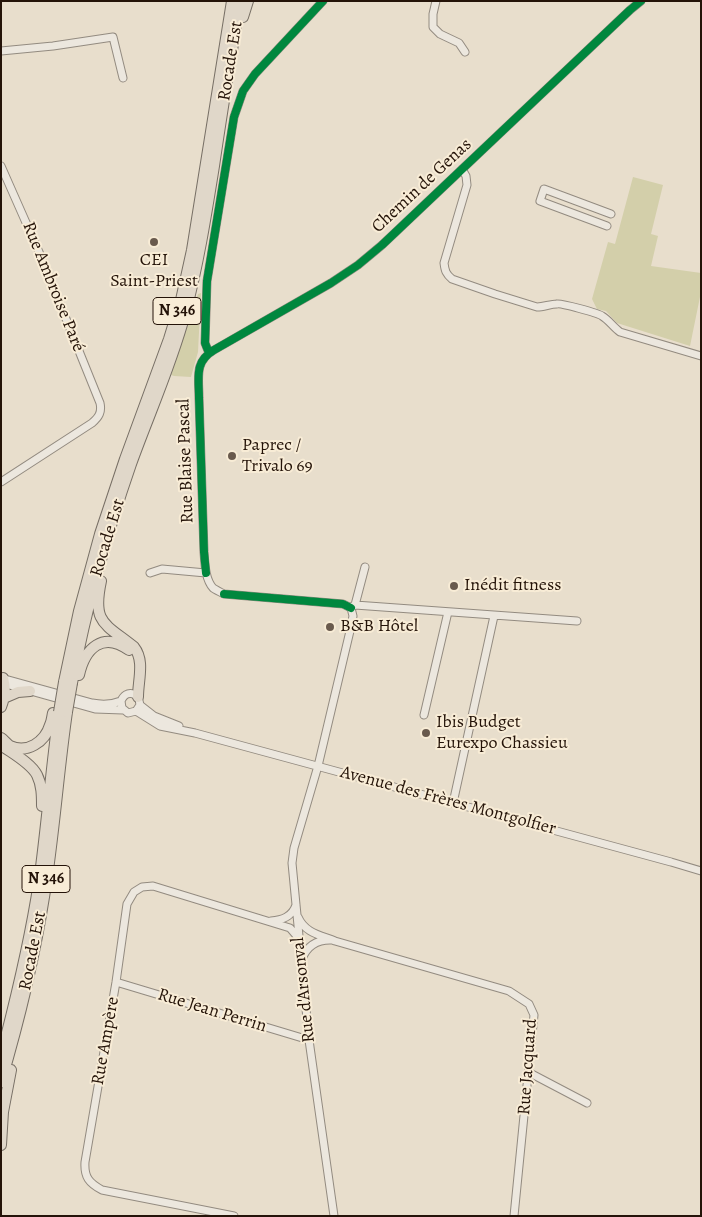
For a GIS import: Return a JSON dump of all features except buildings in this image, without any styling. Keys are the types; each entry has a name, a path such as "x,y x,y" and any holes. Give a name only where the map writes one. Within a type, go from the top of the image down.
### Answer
{"highway":[{"name":"Rocade Est","path":"1,1056 19,985 33,917 39,881 52,764 63,712 79,610 100,534 125,459 169,340 181,300 192,250 232,1"},
{"name":"Rocade Est","path":"68,683 100,560 117,506 174,349 193,281 205,219 240,1"},
{"path":"230,64 248,1"},
{"path":"117,506 118,514 99,588 98,610 100,618 105,624 138,652 140,669 133,701"},
{"path":"68,683 81,668 89,652 99,644 112,641 123,645 136,660 133,701"},
{"path":"3,703 6,690 4,681"},
{"path":"3,703 18,692 30,691"},
{"name":"Rocade Est","path":"1,1082 22,1007 44,895 54,818 58,811 63,712"},
{"path":"1,738 9,745 23,749 35,746 44,738 50,726 63,712"},
{"path":"1,745 29,765 38,776 42,819 45,830"},
{"path":"1,1145 3,1112 23,1017 22,1007"},
{"path":"1,1040 4,1031 9,1026"}],"street":[{"path":"210,353 205,344 207,281 234,117 238,103 255,74 323,1"},
{"path":"436,1 433,27 440,34 459,43 465,52"},
{"name":"Chemin de Genas","path":"210,353 347,273 382,245 640,1"},
{"path":"1,51 113,37 123,78"},
{"name":"Rue Ambroise Paré","path":"1,166 42,260 102,409 92,423 1,482"},
{"path":"462,170 466,176 467,184 444,263 447,275 452,279 537,307 557,303 564,304 602,316 620,332 701,356"},
{"path":"607,226 540,201 544,189 612,214"},
{"name":"Rue Blaise Pascal","path":"206,573 199,373 200,364 210,353"},
{"name":"Rue d'Arsonval","path":"334,1216 309,1040 292,863 294,848 318,766 353,616 353,607 365,567"},
{"path":"150,573 162,569 206,573 213,588 224,594 343,604 353,607 577,621"},
{"path":"424,715 448,612"},
{"path":"453,803 494,616"},
{"path":"4,681 92,703 112,704 133,701"},
{"name":"Avenue des Frères Montgolfier","path":"4,681 30,691 94,709 123,710 130,713 133,701 154,716 195,733 701,871"},
{"path":"123,710 121,706 133,701"},
{"name":"Rue Ampère","path":"234,1216 102,1190 90,1183 86,1177 84,1167 116,982 127,904 134,892 142,887 153,886 290,928 296,934 299,941"},
{"path":"268,921 275,921 288,916 296,909"},
{"name":"Rue Jacquard","path":"296,909 300,922 308,930 335,940 509,992 529,1004 534,1014 514,1216"},
{"name":"Rue Jacquard","path":"302,959 307,949 315,942 335,940"},
{"name":"Rue Jean Perrin","path":"116,982 309,1040"},
{"path":"528,1072 587,1103"}],"shaded area":[{"path":"633,177 663,185 651,234 658,236 651,266 701,273 701,292 690,346 617,323 606,311 597,309 592,299 608,242 615,244"},
{"path":"201,293 198,352 191,377 171,375 198,294"}],"cycle path":[{"path":"209,353 205,343 207,281 234,117 243,91 255,74 323,1"},
{"path":"206,573 199,383 200,365 203,360 214,350 331,283 358,265 382,245 641,1"},
{"path":"224,594 343,604 351,608"}],"place":[{"name":"CEI Saint-Priest","path":"154,242"},
{"name":"Paprec / Trivalo 69","path":"232,456"},
{"name":"Inédit fitness","path":"454,586"},
{"name":"B&B Hôtel","path":"330,627"},
{"name":"Ibis Budget Eurexpo Chassieu","path":"426,733"}]}
